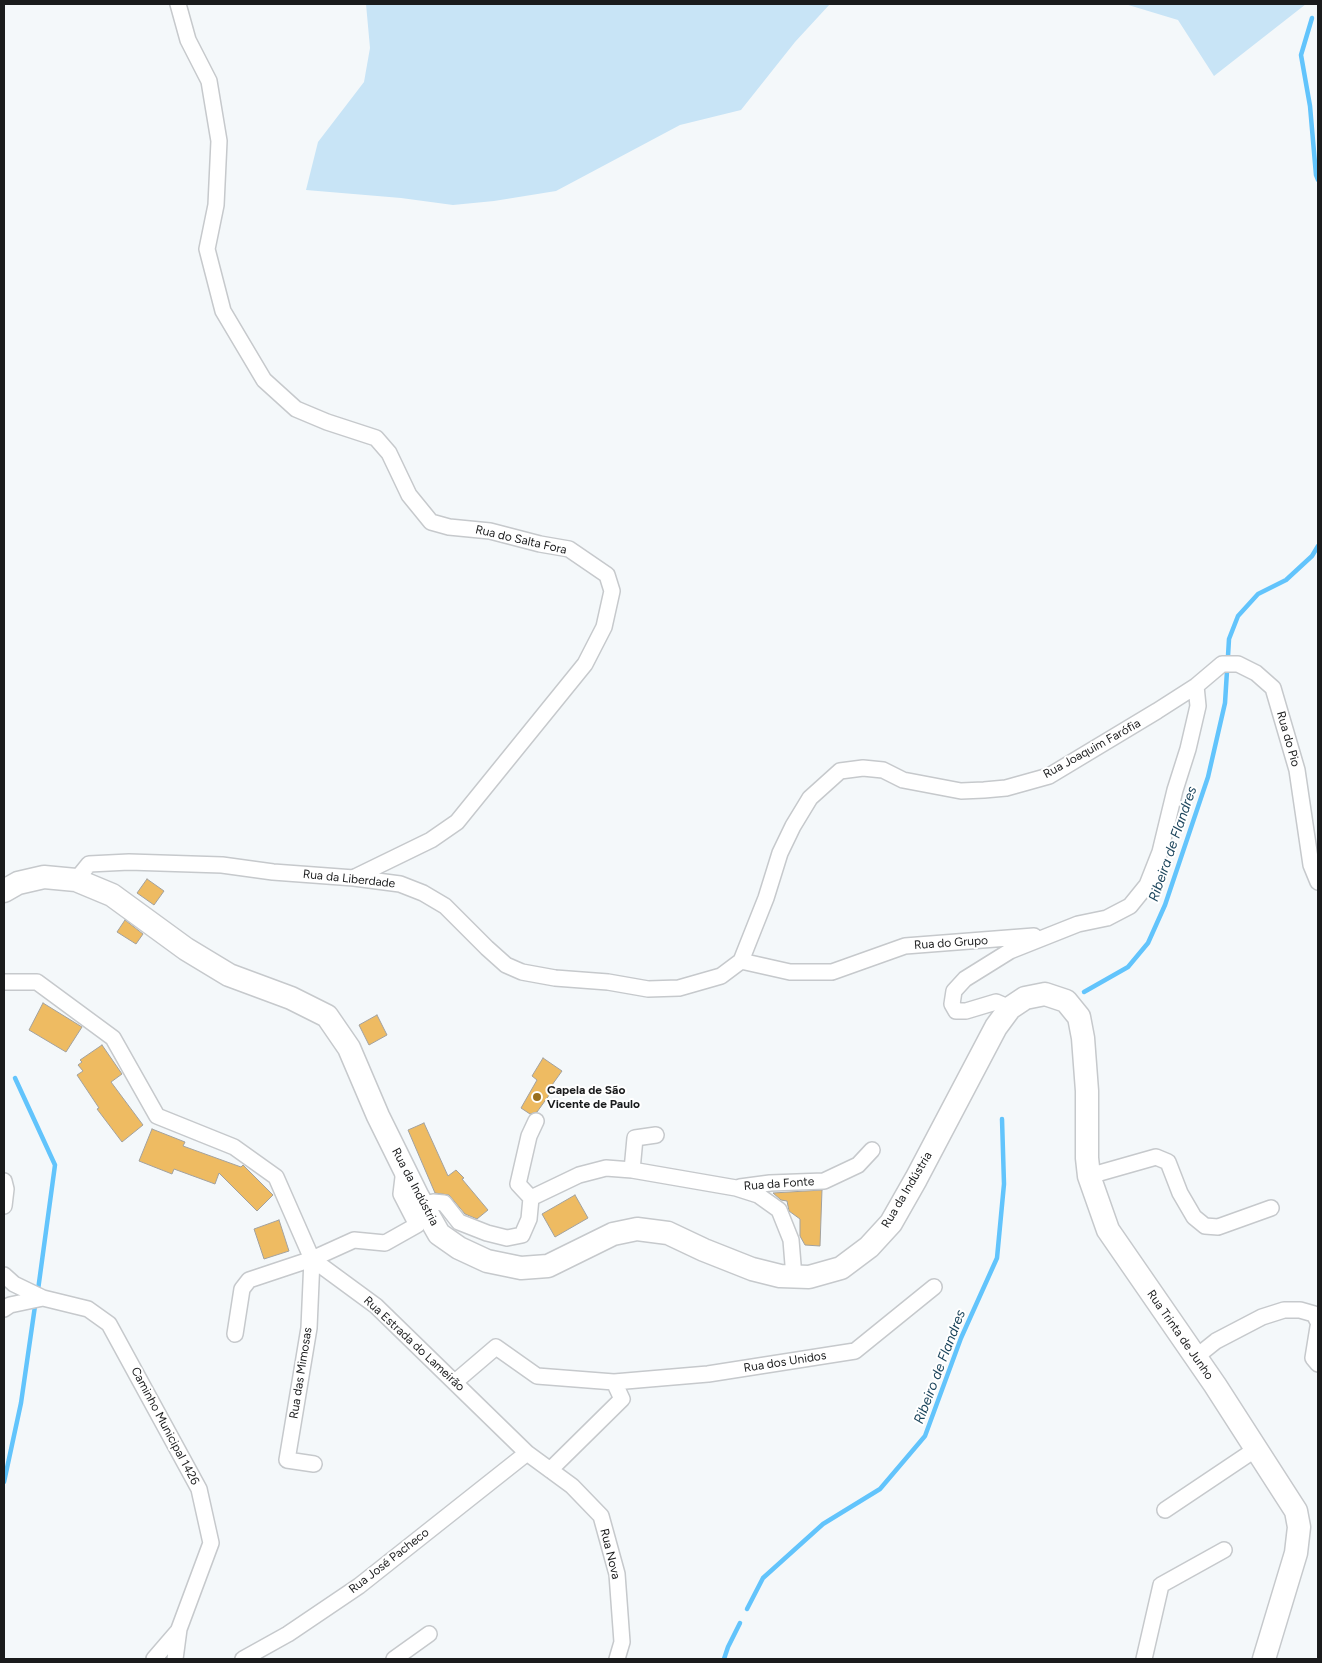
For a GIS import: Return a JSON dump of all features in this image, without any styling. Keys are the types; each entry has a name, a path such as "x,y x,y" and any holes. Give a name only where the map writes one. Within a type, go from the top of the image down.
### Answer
{"street":[{"name":"Rua do Salta Fora","path":"178,4 188,40 209,81 219,141 216,205 207,249 223,311 264,380 296,409 327,422 376,438 389,453 409,495 431,522 490,531 568,549 607,575 612,591 604,627 584,664 457,822 432,840 354,878"},
{"name":"Rua do Pio","path":"1196,686 1222,664 1238,664 1256,672 1273,688 1297,770 1318,882"},
{"path":"1010,1008 996,1002 966,1011 956,1011 952,1004 954,991 965,979 1010,951 1078,924 1107,918 1130,906 1147,885 1160,852 1175,790 1188,749 1198,706 1196,686"},
{"name":"Rua Joaquim Farófia","path":"741,961 780,853 793,826 810,798 840,771 863,768 883,770 903,780 961,791 1006,788 1049,776 1117,737 1196,686"},
{"name":"Rua da Liberdade","path":"76,880 89,864 129,862 222,865 273,872 354,878 400,884 423,893 445,906 506,964 522,972 555,978 608,982 648,989 679,988 721,976 741,961"},
{"name":"Rua da Indústria","path":"4,890 18,883 44,877 76,880 112,895 186,949 229,975 291,998 327,1016 349,1048 378,1116 439,1234 452,1244 487,1261 521,1268 548,1266 613,1234 637,1228 668,1232 704,1250 752,1269 780,1276 809,1277 840,1268 868,1247 891,1223 996,1027 1010,1008 1025,998 1045,994 1066,1001"},
{"name":"Rua do Grupo","path":"741,961 790,972 832,972 905,946 1047,935"},
{"path":"4,982 37,982 113,1038 157,1116 234,1147 276,1177 312,1259"},
{"name":"Rua Trinta de Junho","path":"1066,1001 1079,1017 1083,1038 1089,1176 1108,1230 1196,1357 1296,1511 1299,1527 1296,1553 1264,1659"},
{"path":"423,1206 433,1202 444,1203 459,1222 487,1233 507,1238 522,1236 529,1219 531,1198 518,1184 529,1136 536,1121"},
{"path":"632,1170 635,1138 656,1135"},
{"name":"Rua da Fonte","path":"736,1188 770,1183 824,1181 858,1165 872,1150"},
{"path":"1089,1176 1156,1157 1168,1162 1180,1193 1194,1217 1205,1226 1218,1227 1271,1208"},
{"name":"Rua da Fonte","path":"531,1198 578,1175 606,1168 632,1170 736,1188 758,1194 779,1210 791,1240 794,1276"},
{"path":"234,1334 242,1289 249,1280 312,1259 354,1240 385,1243 417,1225 401,1194 404,1169"},
{"path":"4,1182 6,1189 4,1206"},
{"name":"Rua Estrada do Lameirão","path":"312,1259 376,1306 527,1453 550,1470"},
{"name":"Rua das Mimosas","path":"312,1259 309,1328 287,1460 314,1464"},
{"name":"Caminho Municipal 1426","path":"4,1275 14,1284 43,1298 88,1308 109,1324 199,1489 211,1543 180,1629 176,1658"},
{"name":"Rua dos Unidos","path":"455,1382 496,1347 537,1376 614,1382 708,1374 855,1351 934,1287"},
{"name":"Caminho Municipal 1426","path":"4,1309 10,1305 43,1298"},
{"path":"1196,1357 1216,1341 1262,1317 1284,1310 1300,1310 1314,1314 1318,1322"},
{"path":"1318,1327 1313,1358 1318,1364"},
{"path":"550,1470 622,1399 614,1382"},
{"path":"1165,1510 1256,1449"},
{"name":"Rua José Pacheco","path":"243,1659 288,1634 358,1586 527,1453"},
{"name":"Rua Nova","path":"550,1470 572,1486 600,1516 617,1574 622,1642 617,1659"},
{"path":"1144,1659 1161,1585 1224,1550"},
{"name":"Caminho Municipal 1426","path":"154,1659 180,1629"},
{"path":"394,1659 429,1634"}],"shaded area":[{"path":"366,4 830,4 795,42 741,110 680,125 556,191 494,201 453,205 401,198 306,190 318,142 364,82 370,48"},
{"path":"1125,4 1306,4 1214,76 1178,20"}],"building":[{"path":"147,879 164,891 154,905 137,893"},
{"path":"125,920 143,934 136,944 117,932"},
{"path":"43,1003 82,1027 66,1052 29,1030"},
{"path":"377,1015 387,1035 369,1045 359,1025"},
{"path":"102,1045 122,1074 111,1082 143,1125 122,1142 97,1109 99,1108 77,1075 83,1071 78,1065 82,1062 80,1060"},
{"name":"Capela de São Vicente de Paulo","path":"543,1058 562,1071 552,1085 555,1087 537,1112 530,1114 521,1108 537,1080 532,1076"},
{"path":"424,1123 448,1176 456,1170 488,1210 477,1219 465,1214 449,1195 435,1193 408,1130"},
{"path":"152,1129 185,1142 183,1146 241,1167 243,1165 273,1195 257,1211 219,1173 215,1184 174,1169 172,1174 139,1161"},
{"path":"822,1190 820,1246 805,1245 800,1236 800,1219 789,1211 787,1201 781,1200 773,1193"},
{"path":"575,1195 588,1218 555,1237 542,1214"},
{"path":"279,1220 289,1251 264,1259 254,1229"}],"waterway":[{"name":"Ribeira de Flandres","path":"1312,18 1301,55 1310,106 1318,180"},
{"name":"Ribeira de Flandres","path":"1228,656 1229,639 1238,616 1258,594 1286,580 1312,556 1318,546"},
{"name":"Ribeira de Flandres","path":"1084,992 1128,967 1148,943 1165,905 1208,777 1225,703 1227,671"},
{"path":"15,1078 55,1165 38,1290"},
{"name":"Ribeiro de Flandres","path":"747,1609 763,1578 823,1524 880,1489 925,1436 961,1338 997,1258 1004,1184 1002,1119"},
{"path":"4,1482 21,1403 35,1306"},
{"name":"Ribeiro de Flandres","path":"724,1659 740,1623"}],"place":[{"name":"Capela de São Vicente de Paulo","path":"537,1097"}]}
